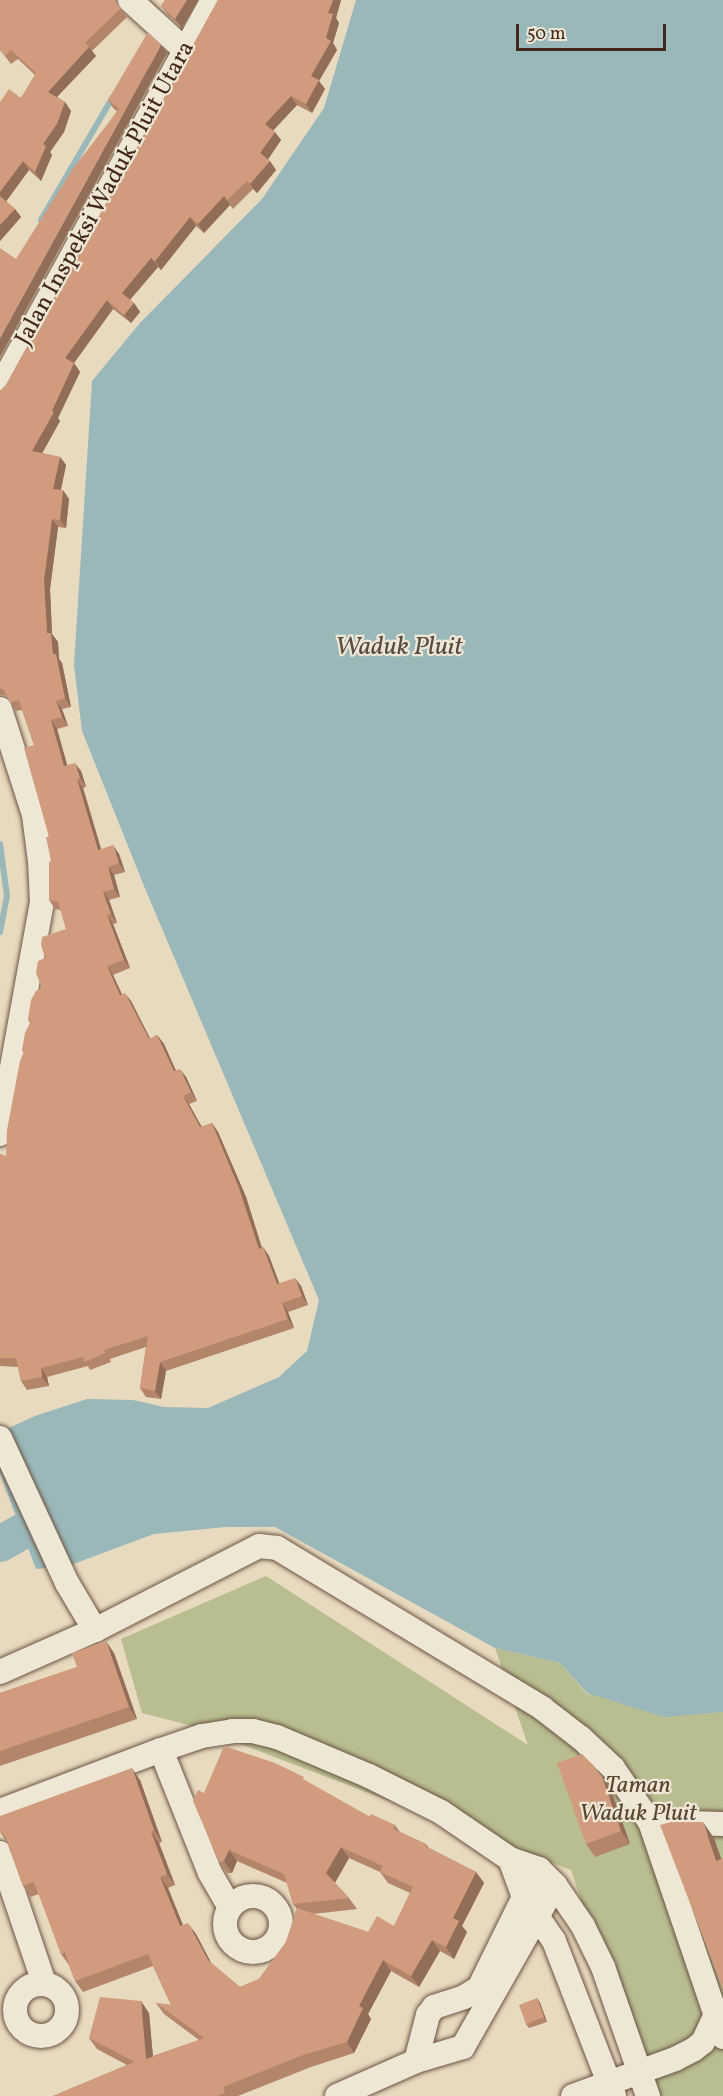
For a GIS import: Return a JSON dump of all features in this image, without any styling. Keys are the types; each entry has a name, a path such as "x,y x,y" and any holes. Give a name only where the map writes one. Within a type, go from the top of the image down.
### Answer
{"street":[{"path":"130,0 185,50"},
{"name":"Jalan Inspeksi Waduk Pluit Utara","path":"0,387 213,0"},
{"path":"0,709 5,739 34,815 42,902 0,1134"},
{"path":"0,1438 67,1583 95,1630"},
{"path":"0,1672 95,1630 259,1546 277,1548 542,1708 613,1768 650,1822 719,2026 703,2042 611,2090 573,2096"},
{"path":"0,1811 161,1750 202,1736 232,1731 253,1731 277,1737 369,1776 441,1812 510,1860 547,1877 583,1926 657,2066 648,2096"},
{"path":"161,1750 210,1873 230,1907"},
{"path":"650,1822 723,1824"},
{"path":"0,1853 44,1983"},
{"path":"510,1860 524,1897 554,1941 611,2090"},
{"path":"416,2061 428,2015 434,2007 464,1997 479,1988 524,1897 547,1877"},
{"path":"337,2096 416,2061 463,2047 539,1917 547,1877"},
{"path":"464,1997 487,2008"}],"green space":[{"name":"Taman Waduk Pluit","path":"266,1576 528,1745 495,1648 560,1663 587,1694 723,1712 723,2096 648,2096 571,1870 193,1726 142,1713 121,1639"}],"water":[{"name":"Waduk Pluit","path":"356,0 723,0 723,1712 664,1717 587,1693 560,1663 495,1648 275,1527 226,1527 154,1534 68,1566 36,1569 0,1474 0,1432 35,1416 87,1399 133,1400 164,1407 208,1408 279,1377 307,1351 319,1300 144,886 82,731 74,665 92,381 140,323 262,199 324,108"}],"building":[{"path":"0,0 114,0 121,8 85,43 89,47 48,92 65,102 57,124 43,144 46,146 35,172 23,161 0,192 0,102 9,89 21,98 36,73 11,50 5,56 0,49"},
{"path":"165,0 187,0 175,19 161,6"},
{"path":"218,0 333,0 328,13 333,14 326,38 331,41 311,76 319,80 306,104 291,96 265,124 275,132 260,153 270,161 250,184 247,181 227,200 224,196 198,224 190,217 155,261 151,258 122,293 134,303 124,315 107,300 65,358 74,363 52,411 54,412 32,451 60,457 53,489 63,490 60,520 52,519 44,580 47,633 51,633 53,654 56,654 65,698 56,701 62,717 51,720 64,766 75,763 80,778 77,779 98,850 113,845 119,863 108,867 114,889 103,892 111,914 107,915 124,960 107,966 120,995 125,993 149,1039 157,1035 174,1071 180,1069 191,1092 183,1096 200,1127 212,1123 239,1188 259,1249 263,1247 277,1284 295,1278 302,1296 282,1303 288,1319 160,1362 155,1391 140,1388 148,1336 104,1350 105,1353 84,1362 83,1357 41,1368 42,1377 21,1381 16,1358 0,1358 0,1154 6,1156 7,1130 20,1061 24,1051 22,1050 25,1033 31,1021 28,1019 31,1000 36,991 42,988 36,973 38,961 45,958 41,945 42,937 66,929 58,902 49,900 49,862 51,861 46,837 49,837 24,748 34,745 19,700 10,703 4,690 0,688 0,391 6,385"},
{"path":"148,32 161,45 0,338 0,248 16,259 72,170 119,109 108,100"},
{"path":"0,196 15,209 0,225"},
{"path":"106,1641 129,1707 0,1751 0,1693 77,1667 72,1653"},
{"path":"224,1746 275,1763 304,1777 303,1779 370,1817 371,1814 395,1825 393,1829 426,1844 425,1846 476,1872 453,1918 459,1921 446,1947 432,1940 411,1976 383,1960 359,2006 363,2008 347,2042 303,2055 223,2087 225,2093 216,2096 53,2096 135,2062 89,2038 100,1997 141,2001 146,2059 204,2038 156,2003 171,2005 148,1954 75,1981 65,1952 61,1954 34,1882 23,1886 6,1837 0,1831 0,1816 132,1768 154,1830 151,1832 167,1874 160,1877 180,1926 188,1923 208,1960 240,1987 259,1979 286,1942 297,1908 368,1932 377,1916 394,1926 413,1887 380,1872 383,1866 341,1847 326,1873 349,1898 293,1904 284,1874 229,1850 224,1861 219,1862 193,1801 198,1790 204,1793"},
{"path":"582,1754 602,1777 621,1831 586,1844 557,1763"},
{"path":"671,1822 703,1822 716,1861 723,1858 723,1989 660,1825"},
{"path":"537,1998 544,2017 526,2024 519,2005"}],"waterway":[{"path":"41,220 113,97"},
{"path":"0,844 7,896 0,932"},
{"path":"0,1544 66,1507"}]}
